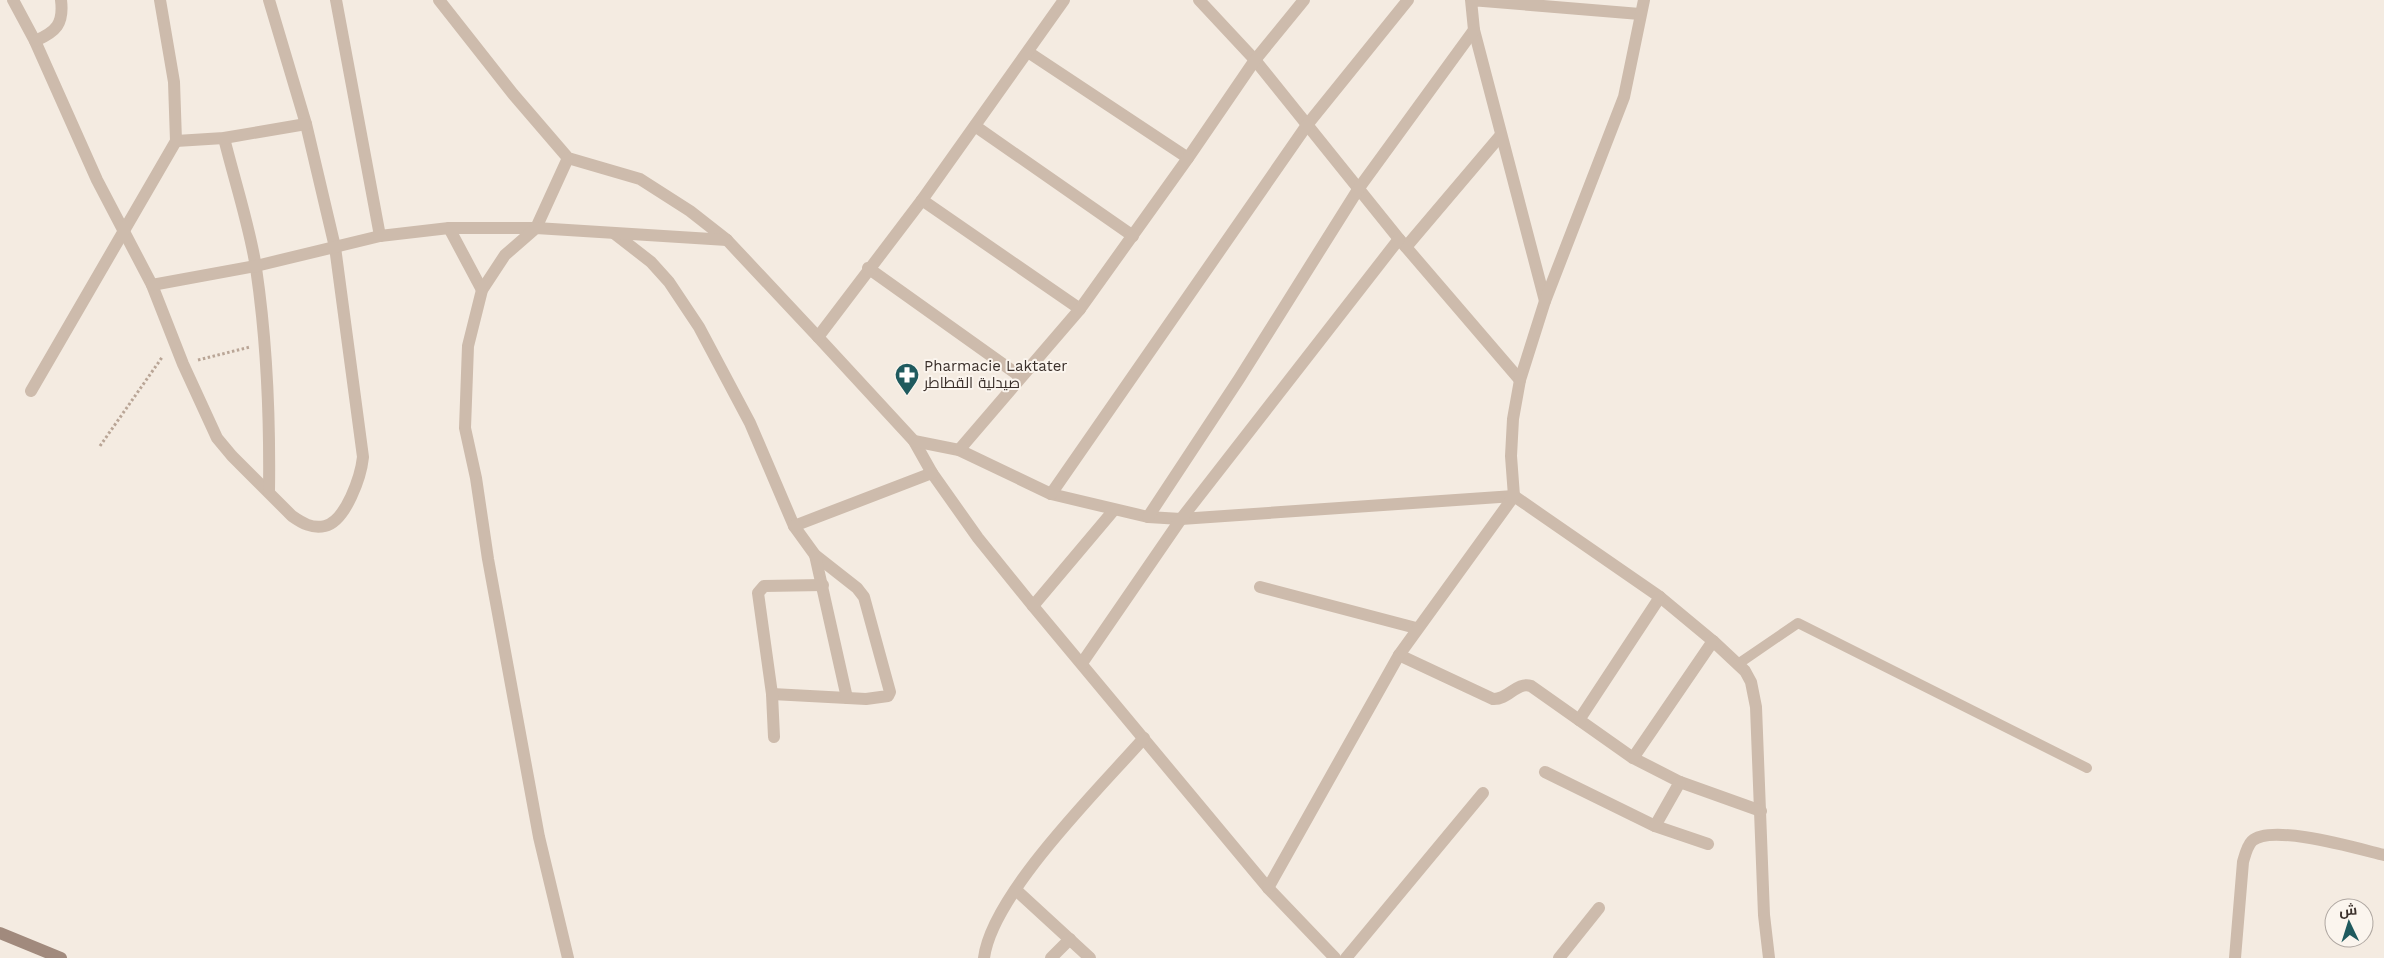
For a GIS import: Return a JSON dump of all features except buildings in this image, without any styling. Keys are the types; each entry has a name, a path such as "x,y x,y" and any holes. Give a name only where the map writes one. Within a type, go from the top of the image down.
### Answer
{"main road":[{"path":"0,933 61,958"}],"street":[{"path":"13,0 35,41 97,180 152,285 183,364 217,438 232,456 292,516 303,524 325,526 334,522 344,509 361,474 363,457 335,247 306,124 270,0"},
{"path":"35,41 53,33 59,26 60,0"},
{"path":"31,391 176,141 174,82 160,0"},
{"path":"336,0 380,236"},
{"path":"439,0 512,94 568,158 640,178 690,211 727,240 818,337 914,441 932,472 978,538 1033,606 1268,888 1335,958"},
{"path":"818,337 868,268 922,200 1064,0"},
{"path":"1199,0 1255,60 1403,243 1520,380"},
{"path":"959,450 1080,309 1188,158 1255,60 1304,0"},
{"path":"1051,494 1308,125 1408,0"},
{"path":"1545,301 1474,30 1471,0 1640,14"},
{"path":"1268,888 1399,655 1416,628 1514,496 1511,456 1513,419 1520,380 1545,301 1624,97 1644,0"},
{"path":"1148,517 1250,362 1359,188 1474,30"},
{"path":"1028,52 1188,158"},
{"path":"176,141 224,138 306,124"},
{"path":"975,126 1133,236"},
{"path":"1082,663 1181,519 1403,243 1500,135"},
{"path":"224,138 256,266 264,343 270,438 269,492"},
{"path":"568,158 536,228 505,255 482,290 468,346 465,428 476,478 493,588 538,827 568,958"},
{"path":"922,200 1080,309"},
{"path":"449,228 482,290"},
{"path":"152,285 256,266 380,236 449,228 536,228 727,240"},
{"path":"615,234 650,262 669,282 699,327 750,423 794,526 815,555 857,588 864,597 890,684 888,696 847,698 772,694"},
{"path":"868,268 1021,377"},
{"path":"914,441 959,450 1051,494 1148,517 1181,519 1514,496 1660,598 1738,664 1751,682 1756,707 1764,915 1769,958"},
{"path":"794,526 932,472"},
{"path":"1033,606 1114,510"},
{"path":"815,555 847,698"},
{"path":"774,737 772,694 759,603 760,588 764,586 823,585"},
{"path":"1260,587 1416,628"},
{"path":"1579,720 1660,598"},
{"path":"1633,758 1713,641"},
{"path":"1399,655 1493,699 1505,698 1527,684 1633,758 1680,782 1761,812"},
{"path":"984,958 995,922 1048,846 1144,738"},
{"path":"1544,772 1655,826 1708,844"},
{"path":"1655,826 1680,782"},
{"path":"1346,958 1483,792"},
{"path":"2235,958 2243,862 2253,840 2274,833 2297,836 2384,855"},
{"path":"1016,890 1090,958"},
{"path":"1560,958 1599,908"},
{"path":"1051,958 1070,939"}],"lane":[{"path":"1738,664 1798,623 2086,768"}],"path":[{"path":"100,446 174,342"},
{"path":"183,364 264,343"}],"place":[{"name":"Pharmacie Laktater صيدلية القطاطر","path":"907,396"}]}
